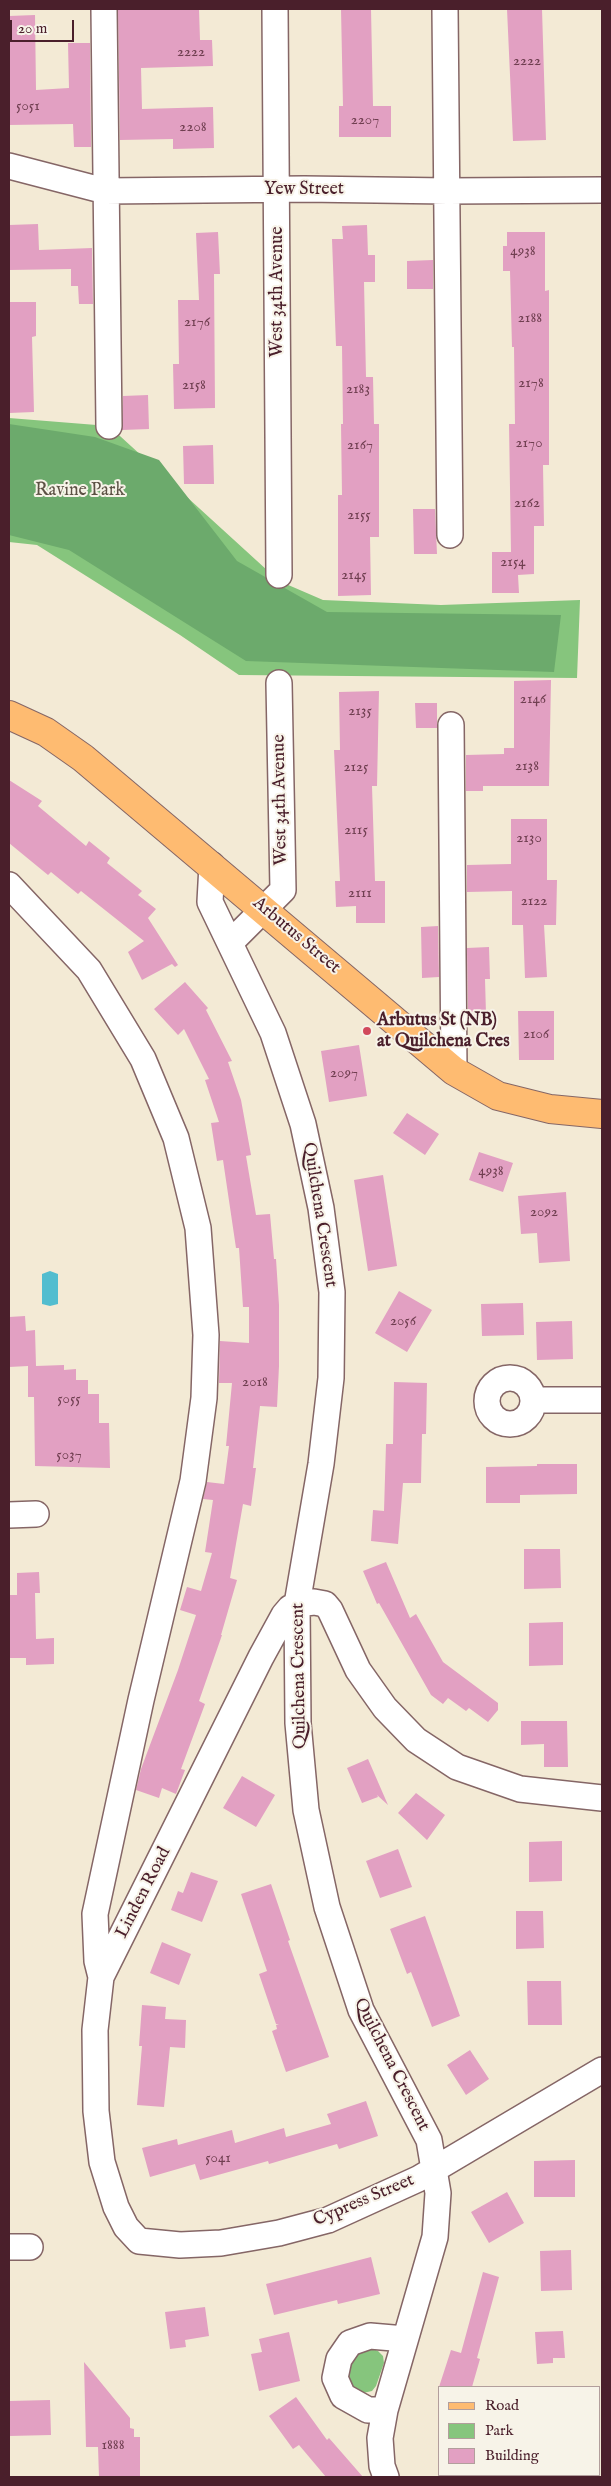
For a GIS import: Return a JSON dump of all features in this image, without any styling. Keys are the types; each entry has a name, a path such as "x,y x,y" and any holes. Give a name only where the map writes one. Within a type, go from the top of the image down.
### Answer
{"main road":[{"name":"Arbutus Street","path":"9,715 46,732 83,758 264,908 454,1071 498,1096 550,1109 602,1114"}],"street":[{"path":"104,9 109,426"},
{"name":"West 34th Avenue","path":"275,9 279,575"},
{"path":"445,9 450,535"},
{"name":"Yew Street","path":"9,166 105,191 602,190"},
{"name":"West 34th Avenue","path":"230,943 283,890 279,683"},
{"path":"451,725 454,1071"},
{"name":"Quilchena Crescent","path":"212,865 210,902 273,1033 303,1124 321,1208 332,1292 329,1397 321,1464 297,1604 298,1723 306,1810 327,1907 361,2010 429,2140 438,2197 435,2237 385,2410 380,2438 382,2466 386,2477"},
{"path":"9,885 89,970 143,1060 176,1138 198,1228 206,1335 204,1398 193,1481 146,1681 96,1914 97,1961 101,1977"},
{"path":"533,1400 602,1400"},
{"path":"9,1515 36,1514"},
{"path":"297,1604 314,1602 325,1604 330,1610 358,1670 385,1708 416,1740 457,1767 520,1789 602,1798"},
{"name":"Linden Road","path":"116,2208 102,2162 96,2111 95,2030 101,1977 261,1657 284,1615 297,1604"},
{"name":"Cypress Street","path":"116,2208 126,2227 139,2240 180,2245 221,2243 279,2233 328,2220 418,2179 602,2070"},
{"path":"385,2410 368,2410 342,2396 335,2378 339,2359 350,2343 370,2336 405,2339"}],"green space":[{"name":"Ravine Park","path":"9,418 109,426 279,581 323,600 441,605 580,600 577,678 239,675 180,635 37,545 9,542"},
{"name":"Ravine Park","path":"9,424 95,437 159,460 237,561 327,612 561,615 554,672 246,661 69,550 9,535"},
{"path":"371,2348 383,2356 384,2363 376,2386 372,2391 363,2393 352,2387 347,2379 345,2364 353,2354"}],"water":[{"path":"50,1271 58,1274 58,1304 50,1306 42,1304 42,1274"}],"building":[{"path":"118,9 199,9 200,40 212,40 213,66 141,68 142,109 213,107 214,148 173,149 173,139 120,140"},
{"path":"341,9 371,9 373,106 391,106 391,137 339,137 339,106 343,106"},
{"path":"507,9 542,9 546,140 513,141"},
{"path":"35,15 36,90 69,88 68,43 90,43 91,147 74,147 73,124 9,125 9,16"},
{"path":"38,224 39,250 92,248 93,304 79,304 78,286 71,286 71,269 9,270 9,225"},
{"path":"367,225 368,255 375,255 375,282 364,282 366,377 373,377 374,424 379,424 379,537 370,537 371,595 338,596 338,495 342,495 342,346 336,346 332,239 343,239 342,226"},
{"path":"218,232 220,274 214,274 215,408 174,409 173,364 179,364 178,300 199,300 196,233"},
{"path":"507,232 545,232 545,291 549,290 549,465 543,465 544,526 534,526 534,574 518,575 519,593 492,593 492,552 511,552 509,424 515,424 514,347 512,347 510,271 503,271 503,246 507,246"},
{"path":"433,260 433,289 407,289 407,261"},
{"path":"9,302 36,302 36,336 32,337 34,412 9,413"},
{"path":"148,395 149,429 122,430 123,396"},
{"path":"213,445 214,484 184,484 183,446"},
{"path":"413,509 435,509 437,554 414,554"},
{"path":"551,680 549,786 483,786 483,791 466,791 466,755 504,754 504,748 514,748 514,681"},
{"path":"379,691 377,786 372,786 375,881 385,881 385,923 356,923 356,906 336,907 335,881 340,881 334,750 340,750 339,692"},
{"path":"415,703 437,703 437,728 416,728"},
{"path":"9,780 42,801 38,806 86,846 89,841 110,858 107,863 142,891 138,895 156,909 148,918 178,965 175,967 172,964 142,980 128,952 144,941 81,891 78,894 51,872 48,875 9,843"},
{"path":"511,819 547,819 547,880 557,880 556,925 544,925 547,977 525,978 523,925 512,925 512,891 467,892 467,865 511,864"},
{"path":"438,926 439,977 422,978 421,927"},
{"path":"489,947 490,979 485,979 486,1014 468,1015 467,948"},
{"path":"185,982 208,1008 206,1010 232,1061 228,1062 241,1100 251,1155 246,1156 256,1215 270,1214 274,1259 276,1259 279,1305 279,1366 277,1407 260,1406 253,1468 256,1468 251,1506 243,1504 230,1578 237,1580 222,1635 199,1701 205,1704 181,1769 185,1770 176,1794 162,1788 159,1798 136,1790 141,1769 178,1670 196,1615 180,1610 187,1587 201,1591 212,1553 205,1552 213,1500 203,1499 207,1482 224,1484 229,1446 226,1446 232,1383 219,1383 220,1341 249,1343 249,1307 243,1307 239,1248 236,1248 223,1160 217,1161 211,1123 219,1122 205,1080 209,1079 184,1029 178,1035 154,1009"},
{"path":"518,1011 554,1011 554,1060 519,1060"},
{"path":"359,1045 367,1096 329,1102 321,1051"},
{"path":"407,1113 439,1134 425,1155 393,1133"},
{"path":"479,1152 513,1163 503,1192 469,1180"},
{"path":"383,1175 397,1266 368,1271 354,1180"},
{"path":"566,1192 570,1261 539,1263 537,1233 521,1234 518,1196"},
{"path":"399,1291 432,1310 407,1352 375,1333"},
{"path":"523,1303 524,1335 482,1336 481,1304"},
{"path":"25,1316 26,1331 35,1330 36,1366 64,1365 64,1370 76,1369 76,1380 88,1380 88,1394 99,1394 99,1423 109,1423 110,1468 35,1466 34,1397 28,1397 28,1366 9,1367 9,1317"},
{"path":"572,1321 573,1359 537,1360 536,1322"},
{"path":"394,1382 427,1383 426,1434 422,1434 421,1483 403,1483 398,1544 371,1541 373,1510 384,1511 386,1444 393,1444"},
{"path":"537,1464 577,1464 577,1494 520,1495 520,1503 486,1503 486,1467 537,1466"},
{"path":"524,1549 560,1549 561,1588 524,1589"},
{"path":"386,1562 410,1618 416,1614 443,1662 498,1703 498,1710 488,1722 469,1708 466,1711 448,1698 443,1704 431,1695 379,1603 377,1604 363,1571"},
{"path":"39,1572 40,1593 35,1593 36,1639 54,1638 54,1664 26,1665 26,1658 9,1658 9,1595 17,1595 17,1573"},
{"path":"563,1622 563,1665 529,1666 529,1623"},
{"path":"521,1721 567,1721 568,1767 544,1767 544,1744 521,1745"},
{"path":"368,1759 388,1805 377,1795 378,1797 362,1803 347,1768"},
{"path":"242,1776 275,1795 256,1827 223,1808"},
{"path":"416,1793 445,1815 427,1840 398,1813"},
{"path":"562,1841 562,1881 529,1882 529,1842"},
{"path":"398,1849 412,1887 380,1898 366,1861"},
{"path":"191,1872 218,1881 202,1922 171,1910 178,1891 183,1893"},
{"path":"271,1884 290,1940 288,1941 329,2057 286,2072 272,2031 277,2029 276,2025 279,2025 276,2024 259,1974 267,1971 241,1894"},
{"path":"516,1911 543,1911 544,1948 516,1949"},
{"path":"425,1916 460,2016 432,2027 411,1972 407,1974 390,1929"},
{"path":"162,1942 191,1954 179,1985 150,1973"},
{"path":"527,1981 561,1981 562,2025 528,2025"},
{"path":"142,2005 166,2007 165,2019 186,2020 185,2048 170,2047 164,2107 137,2105 142,2046 139,2046"},
{"path":"470,2050 489,2079 466,2095 447,2065"},
{"path":"366,2101 378,2136 339,2149 337,2144 269,2164 268,2161 200,2180 195,2164 150,2177 142,2148 177,2139 178,2145 232,2130 235,2143 284,2128 286,2137 331,2124 327,2114"},
{"path":"575,2160 575,2197 534,2197 534,2161"},
{"path":"507,2192 524,2223 489,2243 471,2212"},
{"path":"571,2250 572,2290 541,2291 540,2251"},
{"path":"371,2257 380,2294 338,2304 337,2300 274,2315 266,2284"},
{"path":"483,2272 499,2277 477,2358 480,2359 472,2386 439,2386 451,2350 461,2353"},
{"path":"205,2307 209,2336 185,2340 186,2347 170,2349 165,2312"},
{"path":"563,2331 565,2358 553,2358 553,2363 537,2364 535,2332"},
{"path":"289,2332 300,2381 259,2391 251,2354 262,2352 259,2339"},
{"path":"84,2362 130,2418 130,2428 134,2429 134,2437 140,2437 140,2477 99,2477 98,2447 86,2447"},
{"path":"296,2397 327,2440 329,2438 363,2477 326,2477 299,2445 293,2449 269,2416"},
{"path":"50,2400 51,2435 9,2436 9,2401"}],"place":[{"name":"Arbutus St (NB) at Quilchena Cres","path":"367,1031"}]}
